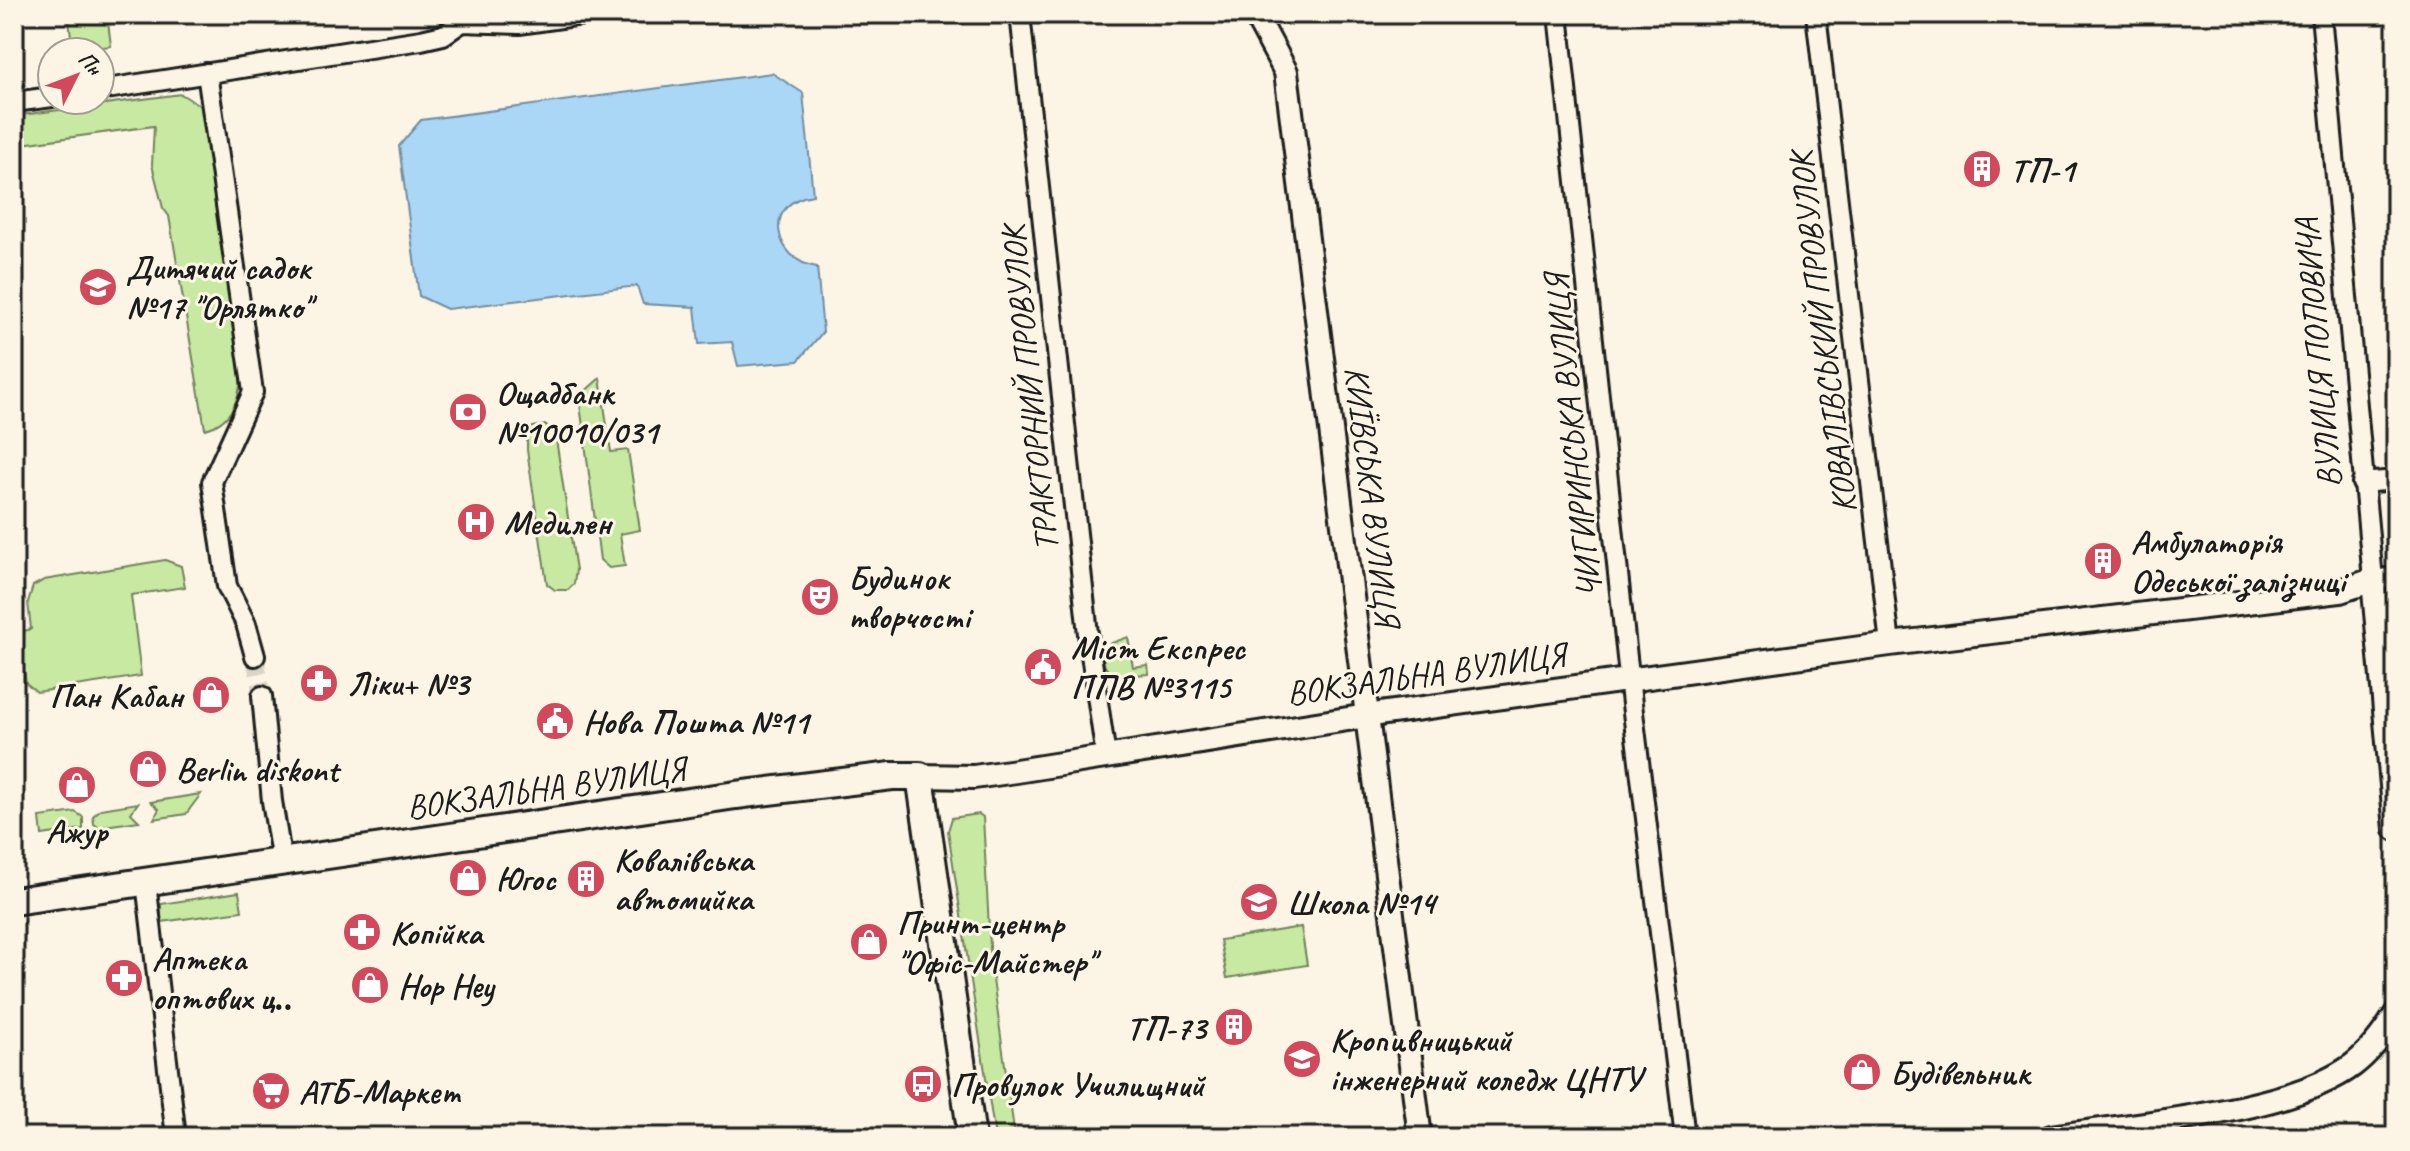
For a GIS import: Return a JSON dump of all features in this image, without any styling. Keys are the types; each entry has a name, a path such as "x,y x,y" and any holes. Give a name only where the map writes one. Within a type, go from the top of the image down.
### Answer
{"main road":[{"name":"ВОКЗАЛЬНА ВУЛИЦЯ","path":"14,901 736,795 892,776 920,776"},
{"path":"920,776 972,1137"}],"street":[{"path":"116,87 443,35 462,22 519,24 589,14"},
{"name":"ТРАКТОРНИЙ ПРОВУЛОК","path":"1020,14 1088,634 1106,757"},
{"name":"КИЇВСЬКА ВУЛИЦЯ","path":"1255,14 1286,72 1420,1137"},
{"name":"ЧИГИРИНСЬКА ВУЛИЦЯ","path":"1558,14 1631,682 1685,1137"},
{"name":"КОВАЛІВСЬКИЙ ПРОВУЛОК","path":"1816,14 1890,644"},
{"name":"ВУЛИЦЯ ПОПОВИЧА","path":"2321,14 2396,829"},
{"path":"207,73 253,392 212,482 227,586 246,624 255,656"},
{"path":"14,102 36,99"},
{"path":"2362,483 2396,480"},
{"path":"2373,580 2396,577"},
{"name":"ВОКЗАЛЬНА ВУЛИЦЯ","path":"920,776 974,777 1368,716 1890,644 2199,605 2340,591 2373,580"},
{"path":"262,696 272,801 282,862"},
{"path":"146,882 176,1137"},
{"path":"2051,1137 2299,1093 2352,1066 2394,1018"}],"green space":[{"path":"68,14 107,14 110,36 71,36"},
{"path":"181,94 202,107 242,366 238,396 230,413 205,429 169,216 163,208 152,165 154,126 14,145 14,116 36,113 36,116 116,116 116,103"},
{"path":"600,378 611,452 628,450 640,530 620,534 625,566 609,568 600,560 580,404 583,393"},
{"path":"546,425 554,431 556,439 576,570 574,584 568,590 555,590 547,584 527,450 527,432 533,427"},
{"path":"165,560 181,566 185,587 131,595 141,676 37,692 26,683 17,633 31,629 28,602 33,586 44,580"},
{"path":"1128,637 1133,667 1148,665 1149,674 1122,675 1108,670 1104,665 1106,645"},
{"path":"201,794 186,814 154,819 159,809 151,802"},
{"path":"138,803 131,813 139,821 98,827 94,824 93,816 101,809"},
{"path":"75,812 83,817 83,829 42,835 40,817"},
{"path":"979,814 983,817 991,965 1015,1137 995,1137 948,831 952,818"},
{"path":"239,892 242,911 161,922 161,904"},
{"path":"1301,927 1307,965 1227,978 1220,940"}],"water":[{"path":"772,73 803,93 813,195 796,200 786,208 780,219 779,231 791,254 817,267 823,332 798,361 738,366 732,342 699,344 695,307 643,304 637,286 447,309 419,296 399,146 421,120"}],"tunnel":[{"path":"255,656 262,696"}],"place":[{"name":"ТП-1","path":"1982,169"},
{"name":"Дитячий садок №17 \"Орлятко\"","path":"98,287"},
{"name":"Ощадбанк №10010/031","path":"468,412"},
{"name":"Медилен","path":"476,522"},
{"name":"Амбулаторія Одеської залізниці","path":"2103,561"},
{"name":"Будинок творчості","path":"820,597"},
{"name":"Міст Експрес ППВ №3115","path":"1043,667"},
{"name":"Ліки+ №3","path":"319,683"},
{"name":"Пан Кабан","path":"211,695"},
{"name":"Нова Пошта №11","path":"555,721"},
{"name":"Berlin diskont","path":"148,769"},
{"name":"Ажур","path":"77,785"},
{"name":"Югос","path":"468,878"},
{"name":"Ковалівська автомийка","path":"586,879"},
{"name":"Школа №14","path":"1259,902"},
{"name":"Копійка","path":"362,932"},
{"name":"Принт-центр \"Офіс-Майстер\"","path":"869,942"},
{"name":"Аптека оптових ц‥","path":"124,978"},
{"name":"Hop Hey","path":"370,985"},
{"name":"ТП-73","path":"1234,1027"},
{"name":"Кропивницький інженерний коледж ЦНТУ","path":"1302,1059"},
{"name":"Будівельник","path":"1862,1072"},
{"name":"Провулок Училищний","path":"923,1084"},
{"name":"АТБ-Маркет","path":"271,1091"}]}
